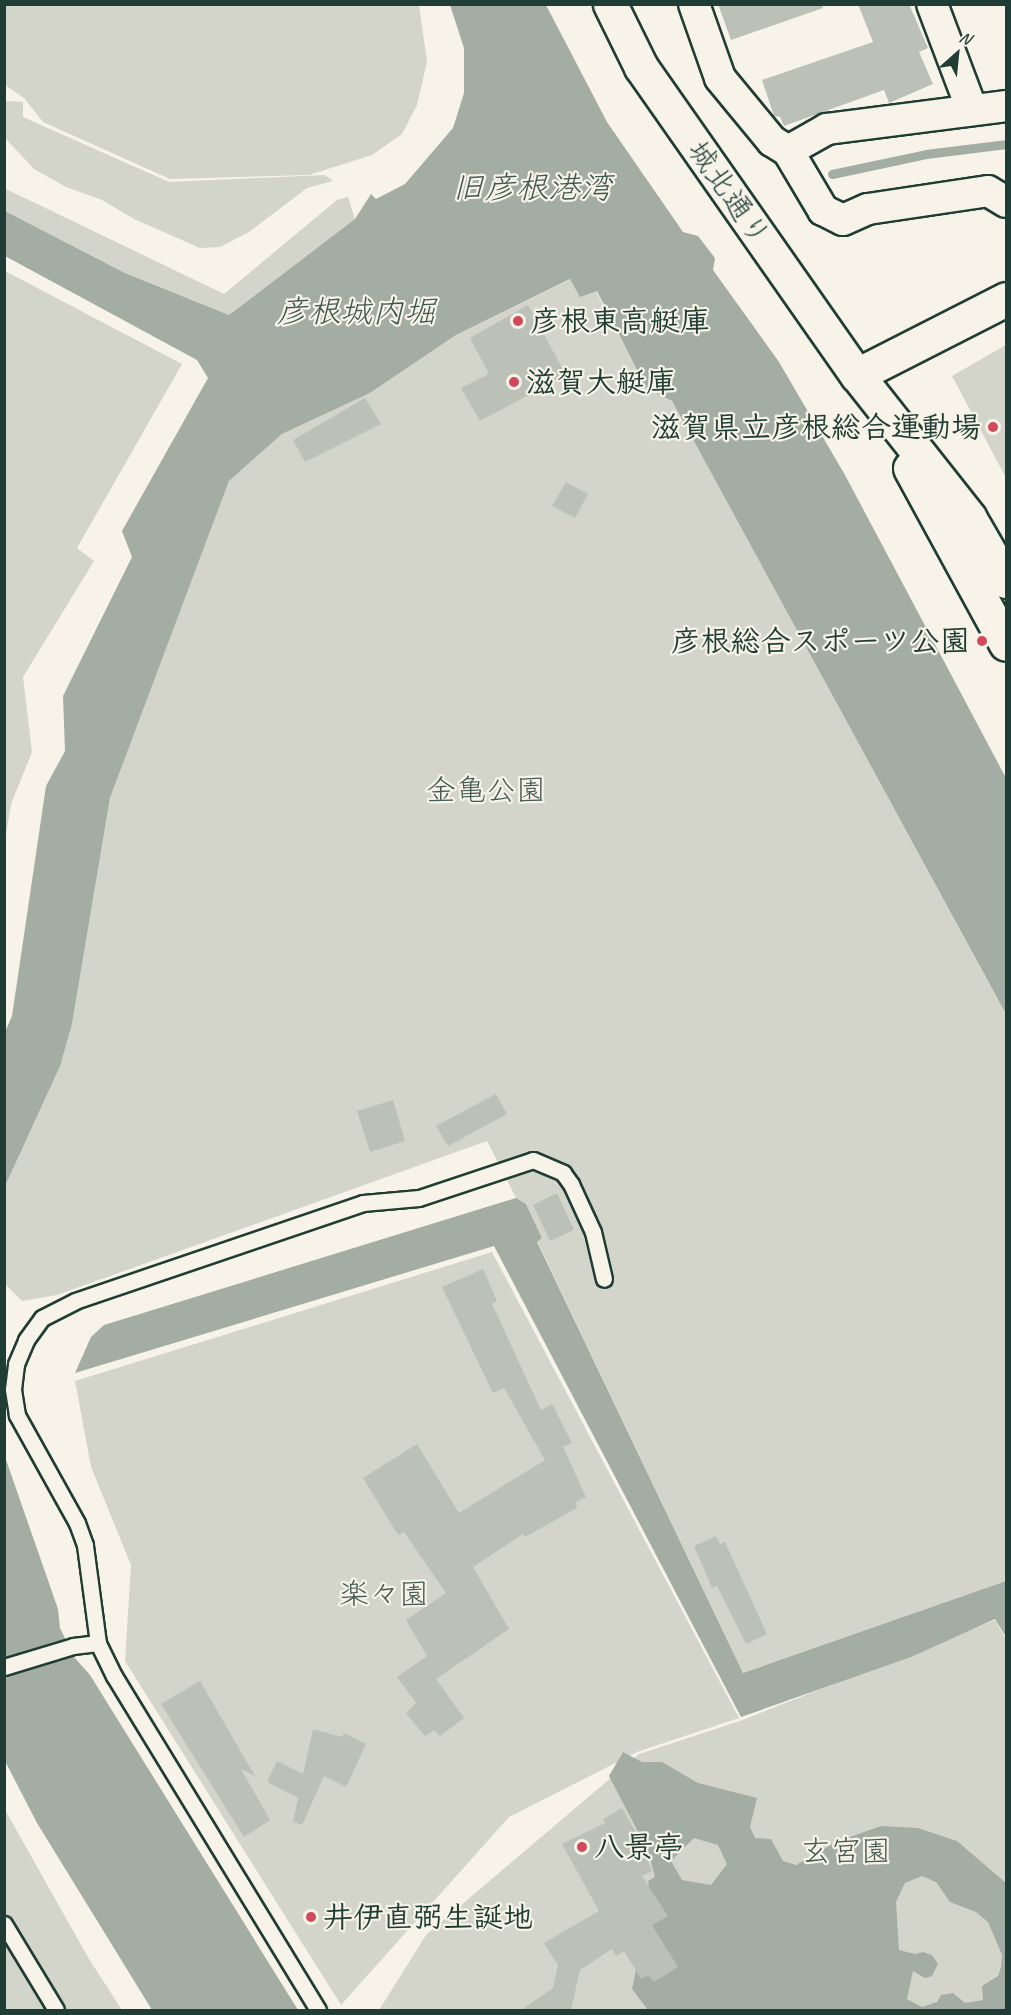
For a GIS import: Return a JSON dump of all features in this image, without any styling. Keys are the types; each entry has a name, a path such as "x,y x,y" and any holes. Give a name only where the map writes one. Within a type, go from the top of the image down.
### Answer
{"main road":[{"name":"城北通り","path":"610,4 641,67 857,375 969,517 1006,581"},
{"path":"857,375 1006,299"},
{"name":"城北通り","path":"857,375 1006,644"}],"street":[{"path":"694,4 720,78 772,141 788,151 823,210 843,220 868,209 988,191 1006,202"},
{"path":"936,6 972,111"},
{"path":"788,151 827,129 1006,106"}],"lane":[{"path":"318,2010 114,1676 99,1643 85,1545 77,1523 18,1415 13,1389 16,1364 26,1340 42,1318 75,1301 363,1203 419,1198 533,1160 563,1173 571,1184 592,1232 604,1279"},
{"path":"4,1667 73,1646 99,1643"},
{"path":"4,1924 56,2010"}],"green space":[{"path":"4,5 419,5 427,62 417,105 402,134 372,155 309,175 170,179 43,122 24,98 5,85"},
{"path":"5,101 23,102 23,117 169,182 325,175 333,181 307,188 249,232 220,247 200,248 134,219 102,200 66,187 34,169 5,138"},
{"path":"4,188 224,294 337,200 348,197 355,219 229,315 125,273 5,211"},
{"path":"5,271 182,364 77,548 94,561 23,677 32,752 11,804 5,841"},
{"name":"金亀公園","path":"571,279 596,291 646,388 672,401 1006,1014 1006,1581 743,1673 537,1241 542,1238 526,1204 516,1198 487,1141 57,1295 22,1301 5,1284 5,1186 72,1024 110,798 229,481 282,434 370,393 456,335"},
{"name":"滋賀県立彦根総合運動場","path":"1006,345 1006,478 952,376"},
{"name":"楽々園","path":"492,1252 739,1718 637,1752 509,1817 341,2005 125,1661 131,1565 91,1467 75,1381"},
{"name":"玄宮園","path":"995,1620 1006,1639 1006,2010 379,2010 426,1935 639,1754 740,1721"},
{"path":"4,1808 89,1959 122,2010 5,2010"}],"water":[{"path":"450,5 546,5 607,122 683,232 698,236 715,258 713,270 779,362 845,475 1006,778 1006,1014 672,401 646,388 597,291 580,297 570,279 456,335 370,393 282,434 229,481 110,798 72,1024 60,1066 5,1186 5,1032 12,1016 46,786 65,751 63,696 132,557 122,531 208,378 197,360 5,256 5,211 125,273 229,315 355,219 371,194 376,199 405,184 453,128 464,93 464,48"},
{"path":"516,1198 526,1204 542,1238 537,1242 743,1673 1006,1581 1006,1637 995,1619 911,1657 741,1717 494,1246 75,1373 91,1337 104,1325"},
{"path":"4,1454 58,1609 60,1628 74,1657 90,1675 298,2010 152,2010 37,1823 5,1761"},
{"path":"623,1752 642,1762 662,1762 698,1783 757,1798 750,1827 755,1838 771,1839 783,1861 796,1865 836,1842 881,1826 918,1828 957,1841 1006,1883 1006,2010 648,2010 632,1989 643,1935 653,1912 648,1881 655,1877 648,1851 609,1776","holes":["694,1838 718,1845 727,1864 711,1885 682,1880 671,1861","922,1876 936,1882 950,1902 976,1912 988,1922 1002,1955 998,1976 982,1986 983,2000 965,2003 953,1993 941,1995 937,2002 922,2007 907,1999 913,1971 925,1978 932,1976 938,1964 932,1955 899,1950 896,1902 905,1883"]}],"building":[{"path":"718,4 822,4 823,8 731,40"},
{"path":"858,4 909,4 928,48 919,52 933,84 889,103 884,90 784,126 780,117 774,116 762,80 873,42"},
{"path":"528,305 566,375 480,421 461,388 489,374 470,338"},
{"path":"365,398 381,424 305,462 293,440"},
{"path":"566,482 588,494 575,518 552,506"},
{"path":"496,1094 507,1114 448,1146 436,1126"},
{"path":"393,1100 405,1141 370,1152 357,1111"},
{"path":"557,1193 574,1230 550,1241 533,1205"},
{"path":"483,1269 497,1301 492,1304 541,1410 552,1404 572,1443 563,1447 586,1497 576,1502 577,1508 525,1537 523,1534 473,1567 509,1629 436,1679 464,1718 440,1736 434,1730 425,1736 406,1713 416,1703 397,1677 427,1656 406,1620 446,1593 404,1532 398,1535 363,1478 417,1444 459,1513 545,1460 504,1388 493,1393 442,1287"},
{"path":"716,1536 720,1544 725,1542 767,1634 746,1644 717,1586 712,1588 694,1546"},
{"path":"200,1681 255,1776 241,1769 270,1820 244,1837 161,1704"},
{"path":"313,1729 342,1737 344,1733 366,1744 346,1787 324,1776 302,1825 293,1822 298,1798 267,1782 277,1761 303,1774"},
{"path":"622,1808 650,1857 647,1859 652,1871 642,1876 668,1916 652,1925 678,1967 654,1982 648,1975 641,1979 624,1951 616,1956 612,1949 580,1970 571,2010 521,2010 553,1988 558,1965 544,1943 599,1911 562,1844 605,1823 603,1819"}],"waterway":[{"path":"832,174 926,154 1006,144"}],"place":[{"name":"彦根東高艇庫","path":"518,321"},
{"name":"滋賀大艇庫","path":"514,382"},
{"name":"滋賀県立彦根総合運動場","path":"993,427"},
{"name":"彦根総合スポーツ公園","path":"982,641"},
{"name":"八景亭","path":"582,1847"},
{"name":"井伊直弼生誕地","path":"311,1917"}],"water label":[{"name":"旧彦根港湾","path":"532,188"},
{"name":"彦根城内堀","path":"356,312"}]}
